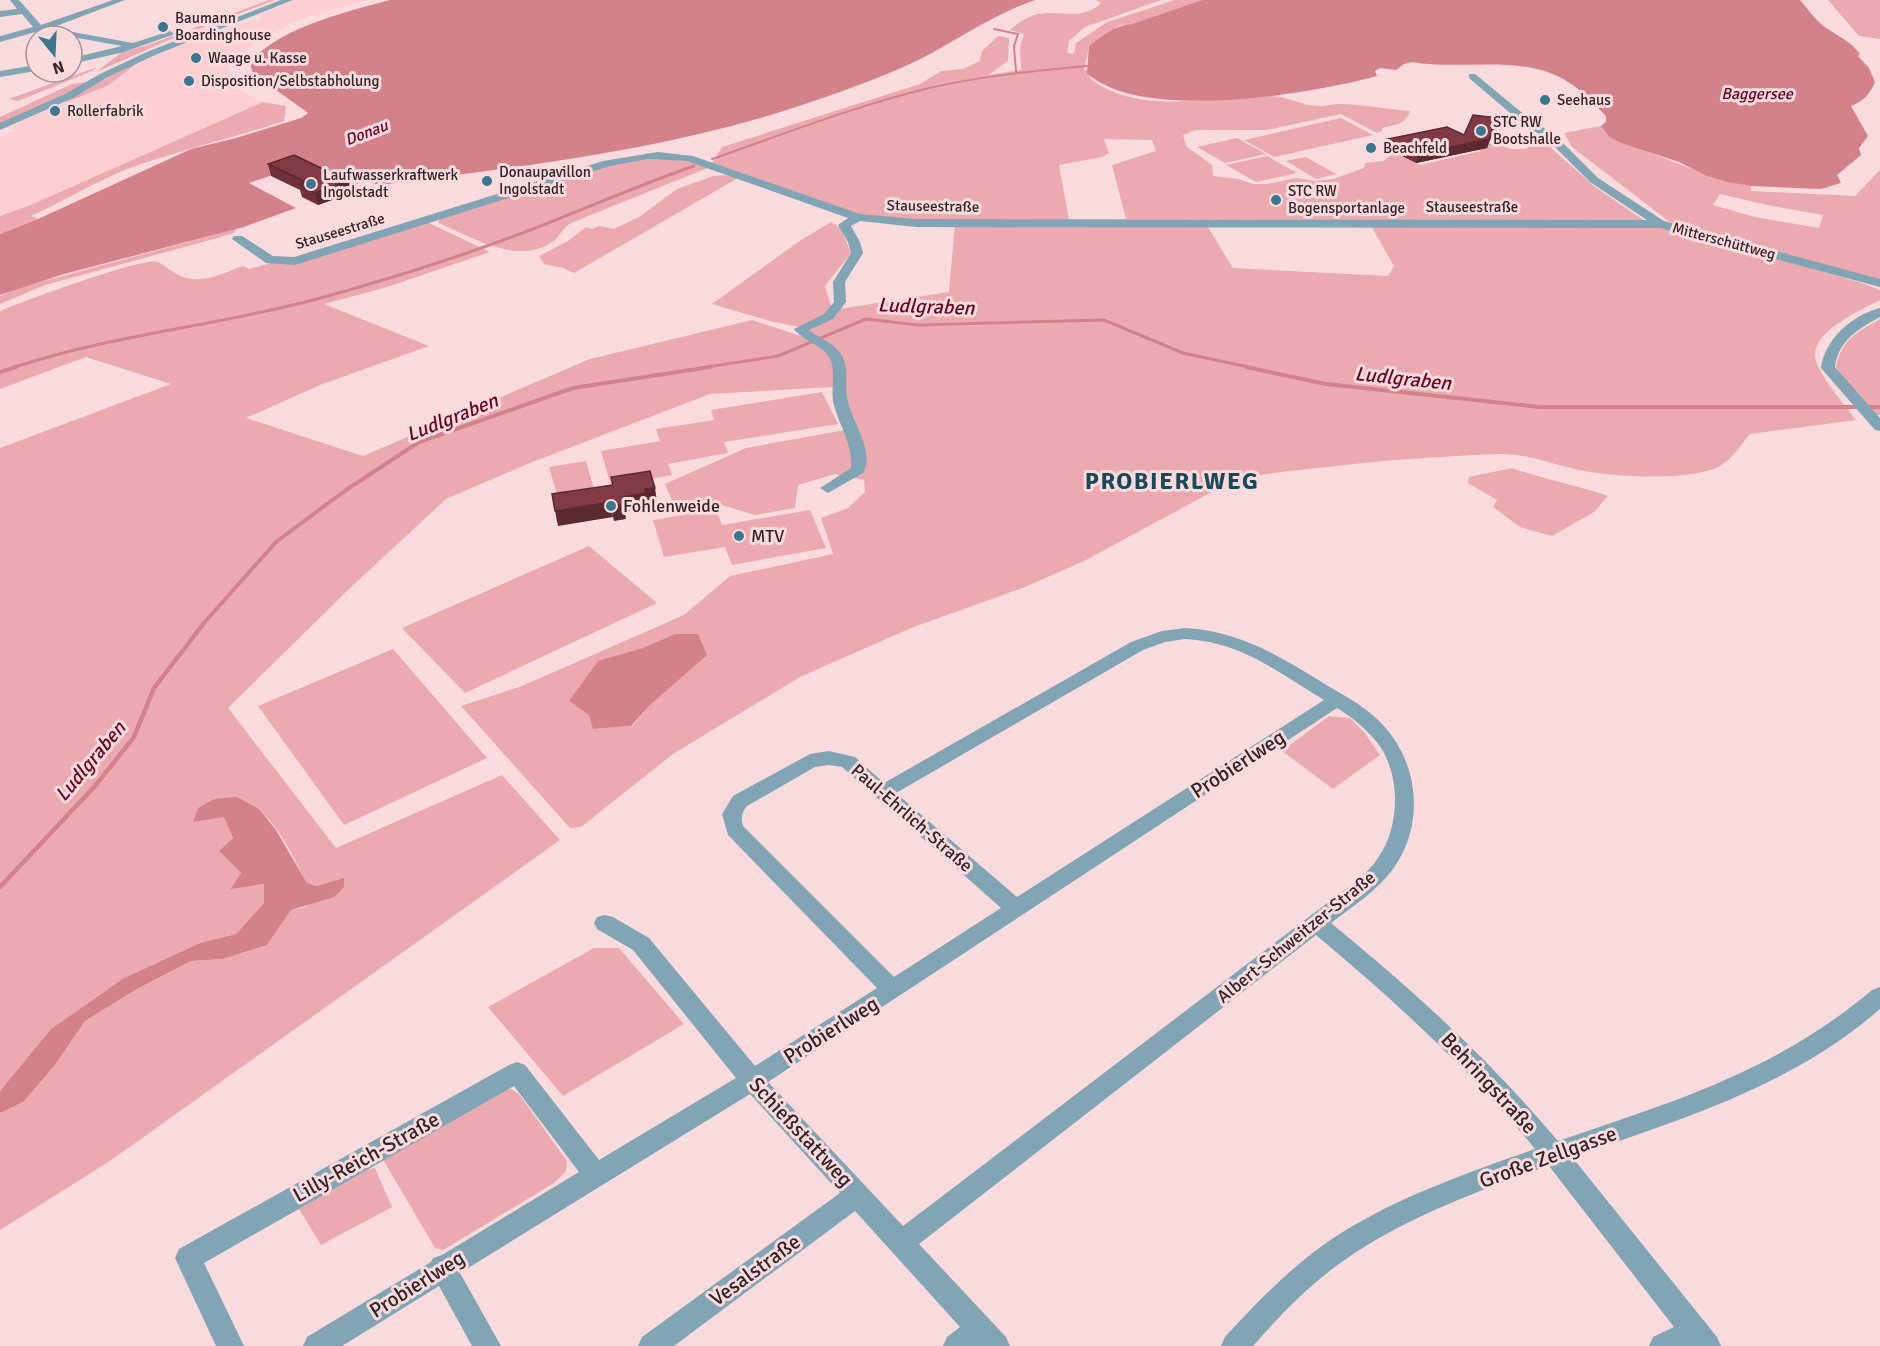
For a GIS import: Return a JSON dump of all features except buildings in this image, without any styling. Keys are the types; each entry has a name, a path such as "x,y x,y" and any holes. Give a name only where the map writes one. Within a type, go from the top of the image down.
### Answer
{"street":[{"path":"14,0 35,24"},
{"path":"51,24 121,0"},
{"path":"191,26 261,0"},
{"path":"0,127 69,96 103,76 152,53 289,0"},
{"path":"0,14 23,11"},
{"path":"84,58 134,46 180,30"},
{"path":"0,39 24,32"},
{"path":"84,37 134,46"},
{"path":"0,74 24,70"},
{"name":"Mitterschüttweg","path":"1472,76 1527,122 1551,137 1594,180 1660,224 1880,283"},
{"name":"Stauseestraße","path":"238,239 270,260 295,261 607,163 634,157 660,156 689,158 858,217 916,223 1660,224"},
{"path":"828,488 858,470 857,449 841,404 838,380 840,367 833,354 801,330 830,317 837,310 840,302 836,291 837,284 857,253 854,242 844,225 858,217"},
{"path":"1875,422 1828,368 1828,357 1833,346 1851,329 1880,312"},
{"name":"Albert-Schweitzer-Straße","path":"883,792 1152,639 1189,634 1206,634 1242,642 1273,658 1337,700 1370,723 1396,758 1404,778 1405,815 1397,840 1387,861 1367,884 1318,924 902,1242"},
{"name":"Probierlweg","path":"317,1346 752,1080 1337,700"},
{"name":"Paul-Ehrlich-Straße","path":"893,990 735,830 730,820 732,809 740,801 810,761 829,758 848,762 1016,909"},
{"name":"Schießstattweg","path":"605,923 641,944 752,1080 988,1337"},
{"name":"Behringstraße","path":"1318,924 1445,1034 1497,1088 1701,1338"},
{"name":"Große Zellgasse","path":"1234,1346 1298,1281 1374,1228 1422,1204 1552,1153 1700,1103 1763,1076 1809,1050 1880,996"},
{"name":"Lilly-Reich-Straße","path":"230,1346 188,1258 517,1072 595,1174"},
{"name":"Vesalstraße","path":"652,1346 858,1194"},
{"path":"442,1268 487,1346"},
{"path":"957,1346 988,1337"},
{"path":"1663,1346 1701,1338"}],"shaded area":[{"path":"269,0 275,0 169,40 96,72 121,53"},
{"path":"297,0 367,0 300,19 257,41 231,61 230,71 243,84 237,85 238,89 263,102 33,204 0,216 0,137 16,130 6,127 110,85 143,60 192,38 251,21 262,17 255,15"},
{"path":"1096,0 1161,0 1085,27 1069,41 1067,53 1074,54 1076,43 1107,22 1175,0 1202,0 1132,24 1120,25 1089,46 1084,70 1090,70 1095,75 1089,77 1107,89 1129,97 1152,101 1200,101 1270,96 1313,106 1346,104 1410,111 1402,122 1382,128 1382,131 1377,133 1341,114 1267,130 1196,130 1183,135 1186,146 1212,165 1213,176 1238,179 1253,184 1267,184 1296,178 1317,181 1333,179 1364,168 1365,163 1383,161 1396,152 1420,165 1481,151 1455,135 1513,149 1526,149 1541,139 1595,187 1645,221 1126,219 1112,165 1156,151 1152,140 1104,139 1109,153 1102,157 1059,165 1069,220 919,220 858,214 712,163 722,147 920,84 941,71 963,69 980,61 982,51 998,36 1009,38 1008,61 988,75 1021,70 1020,47 1024,34 1010,30 1021,21 1034,15 1085,12 1101,3"},
{"path":"1828,0 1880,0 1880,39 1859,36"},
{"path":"140,61 109,85 67,102 60,102"},
{"path":"97,67 84,74 84,72"},
{"path":"50,84 60,84 18,101 9,99"},
{"path":"72,84 88,84 0,124 0,117"},
{"path":"263,102 286,106 284,121 130,168 31,216 38,219 0,234 0,216 33,204"},
{"path":"1341,118 1373,135 1274,157 1244,140"},
{"path":"1601,126 1609,137 1618,142 1717,178 1751,186 1751,191 1855,196 1880,170 1880,281 1671,223 1572,147 1564,133","holes":["1720,194 1823,215 1819,228 1755,217 1713,205"]},
{"path":"1237,138 1266,154 1225,163 1197,147"},
{"path":"1267,156 1297,173 1256,182 1226,165"},
{"path":"1306,157 1336,174 1316,179 1286,161"},
{"path":"639,159 689,160 710,167 571,223 555,240 539,249 524,251 495,247 439,223 438,219 602,167"},
{"path":"726,175 738,178 574,273 544,264 539,256 568,241 586,227 592,229 599,226 614,229 639,217 677,189 713,176"},
{"path":"427,222 490,252 384,288 324,304 429,346 320,385 246,418 363,456 590,359 752,320 807,338 831,355 836,366 833,387 710,394 530,463 446,499 349,589 228,708 336,848 502,775 560,840 110,1161 0,1230 0,1113 23,1101 55,1065 85,1021 137,989 191,961 223,959 267,945 291,910 302,908 344,887 344,879 317,886 307,883 278,831 252,806 237,800 219,800 198,808 193,822 224,816 233,838 219,851 241,873 230,888 264,884 264,903 236,934 200,943 124,978 51,1029 0,1091 0,448 171,384 86,357 0,389 0,311 81,281 148,262 158,262 178,275 204,279 243,266 249,269 271,263 283,264"},
{"path":"831,222 841,228 851,253 825,286 832,310 949,292 955,224 1206,224 1233,268 1388,276 1394,266 1370,224 1659,225 1862,283 1880,290 1880,300 1837,324 1827,332 1815,351 1816,361 1823,376 1856,420 1750,434 1723,464 1711,470 1676,476 1599,473 1522,456 1500,454 1371,462 1257,475 1234,480 1084,561 1025,587 911,628 800,677 673,754 581,827 570,828 461,706 522,686 684,615 730,576 833,554 821,518 848,508 865,492 864,480 835,474 798,485 795,508 755,515 715,503 676,510 665,484 746,448 856,428 843,391 843,360 800,327 773,322 712,304 801,240","holes":["675,634 706,655 650,705 632,726 594,729 589,715 644,648"]},
{"path":"236,229 234,233 214,239 45,285 0,304 0,296 22,287"},
{"path":"1880,319 1880,415 1875,415 1847,384 1836,367 1846,343 1857,333"},
{"path":"822,392 838,424 724,442 728,453 668,464 672,475 611,486 601,451 660,441 656,429 714,420 711,410"},
{"path":"586,461 597,499 560,505 549,467"},
{"path":"1512,468 1608,496 1594,512 1552,536 1520,527 1493,507 1497,500 1468,483 1469,477"},
{"name":"MTV","path":"716,509 722,525 810,510 826,548 732,565 725,547 664,557 653,520"},
{"path":"589,546 657,603 465,693 402,628"},
{"path":"393,649 487,758 344,825 258,706"},
{"path":"1329,716 1350,718 1364,732 1380,755 1333,789 1282,751"},
{"path":"594,948 619,948 684,1024 563,1096 488,1007"},
{"path":"511,1089 519,1094 567,1161 566,1171 554,1183 443,1250 435,1248 381,1156 496,1091"},
{"path":"375,1168 392,1207 321,1245 297,1206 358,1171"}],"water":[{"name":"Donau","path":"390,0 1035,0 994,18 916,61 855,87 756,119 650,145 488,171 380,185 365,181 347,187 309,163 249,183 296,208 244,227 64,274 0,295 0,234 191,149 301,118 308,113 268,84 254,79 250,63 278,40 315,22"},
{"name":"Baggersee","path":"1202,0 1800,0 1822,25 1856,49 1860,54 1858,56 1869,68 1875,82 1869,94 1851,106 1868,136 1859,148 1861,155 1837,175 1841,183 1821,189 1751,186 1707,176 1679,162 1618,142 1609,137 1601,126 1606,122 1606,116 1583,94 1568,82 1550,73 1532,68 1492,64 1451,65 1412,62 1396,70 1380,68 1375,71 1377,76 1311,90 1227,100 1185,101 1146,97 1112,88 1087,73 1089,46 1109,32 1120,26"},
{"path":"675,634 698,634 707,655 650,705 631,726 593,729 589,715 569,701 598,661 643,648"},
{"path":"237,797 259,809 276,830 307,883 317,886 344,878 344,887 334,897 291,910 267,945 223,959 191,961 137,989 85,1021 55,1065 23,1102 0,1113 0,1091 51,1029 124,978 200,943 236,934 264,903 264,884 230,889 241,873 219,851 233,838 224,817 193,822 198,808 214,799"}],"waterway":[{"path":"994,29 1018,34 1014,46 1016,72"},
{"path":"712,159 847,112 929,88 988,77 1087,66"},
{"path":"12,368 87,347 241,317 372,283 507,239 694,166"},
{"name":"Ludlgraben","path":"700,368 778,356 866,319 918,325 1104,320 1183,353 1253,368"},
{"path":"0,372 16,367"},
{"name":"Ludlgraben","path":"203,624 276,542 346,490 419,442 573,388 710,367"},
{"name":"Ludlgraben","path":"1246,367 1326,384 1539,407 1880,407"},
{"name":"Ludlgraben","path":"0,887 95,786 134,737 154,688 204,623"}],"place":[{"name":"Baumann Boardinghouse","path":"163,27"},
{"name":"Waage u. Kasse","path":"196,58"},
{"name":"Disposition/Selbstabholung","path":"189,81"},
{"name":"Seehaus","path":"1545,100"},
{"name":"Rollerfabrik","path":"55,111"},
{"name":"STC RW Bootshalle","path":"1481,131"},
{"name":"Beachfeld","path":"1371,148"},
{"name":"Donaupavillon Ingolstadt","path":"487,181"},
{"name":"Laufwasserkraftwerk Ingolstadt","path":"311,184"},
{"name":"STC RW Bogensportanlage","path":"1276,200"},
{"name":"Fohlenweide","path":"611,506"},
{"name":"MTV","path":"739,536"}],"district":[{"name":"PROBIERLWEG","path":"1172,481"}]}
